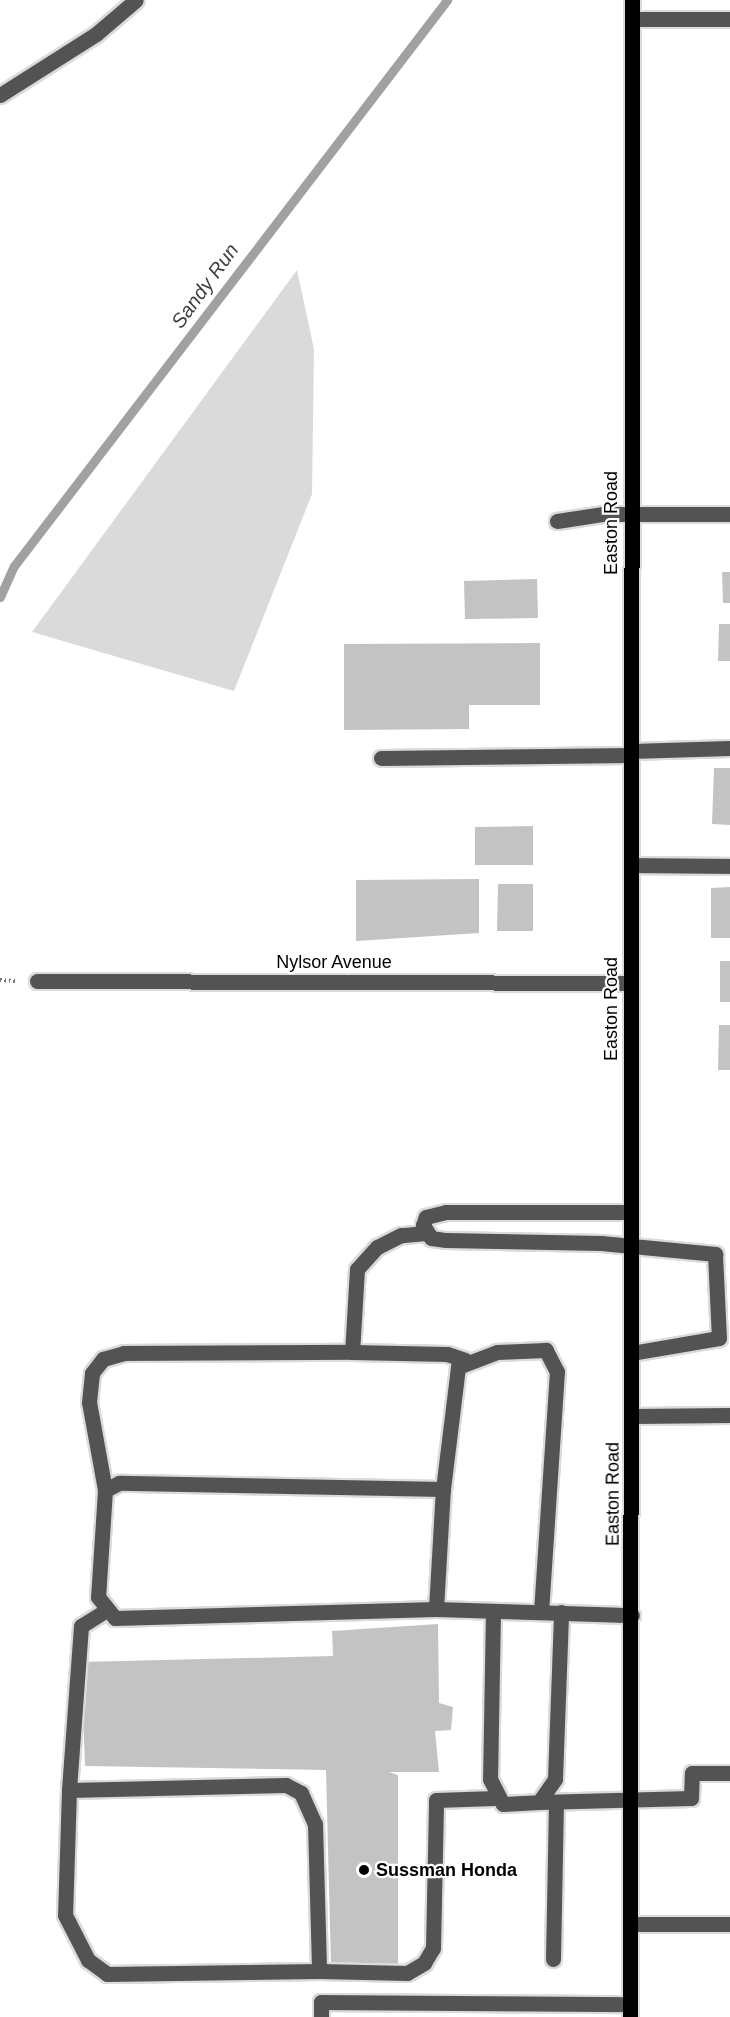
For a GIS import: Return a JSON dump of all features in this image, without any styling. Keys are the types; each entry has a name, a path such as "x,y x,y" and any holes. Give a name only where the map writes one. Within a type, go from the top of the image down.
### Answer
{"main road":[{"name":"Easton Road","path":"630,2011 633,1416 630,1247 632,0"}],"street":[{"path":"0,95 96,34 136,0"},
{"path":"632,19 730,19"},
{"path":"557,521 631,513 730,514"},
{"path":"381,758 631,753 730,748"},
{"path":"631,865 730,866"},
{"name":"Nylsor Avenue","path":"37,981 630,983"},
{"path":"426,1233 426,1217 446,1212 630,1212"},
{"path":"352,1352 357,1269 377,1247 401,1235 426,1233 446,1240 630,1247 715,1254 724,1338 632,1353"},
{"path":"541,1612 557,1372 546,1350 465,1360 352,1352 124,1353 103,1359 92,1373 89,1402 105,1490 98,1597 105,1611 115,1618 436,1609 632,1615"},
{"path":"436,1609 443,1489 458,1367 465,1360"},
{"path":"633,1416 730,1415"},
{"path":"105,1490 120,1483 443,1489"},
{"path":"105,1611 81,1626 69,1790 65,1915 76,1943 107,1974 319,1971 407,1973 424,1963 433,1948 436,1800 495,1798"},
{"path":"493,1611 490,1779 495,1798 503,1804 691,1798 692,1773 730,1773"},
{"path":"539,1802 555,1779 561,1612"},
{"path":"69,1790 286,1785 301,1793 315,1824 319,1971"},
{"path":"553,1959 556,1802"},
{"path":"630,1924 730,1924"},
{"path":"321,2017 321,2002 630,2011"}],"shaded area":[{"path":"297,270 314,349 312,494 234,691 32,632"}],"building":[{"path":"722,572 730,572 730,603 723,603"},
{"path":"537,579 538,618 465,619 464,581"},
{"path":"719,624 730,624 730,661 718,661"},
{"path":"540,643 540,705 469,705 469,729 344,730 344,644"},
{"path":"714,768 730,768 730,825 712,824"},
{"path":"533,826 533,865 475,865 475,827"},
{"path":"479,879 479,933 356,941 356,880"},
{"path":"498,884 533,884 533,931 497,931"},
{"path":"730,887 730,938 711,938 711,888"},
{"path":"720,961 730,961 730,1002 720,1002"},
{"path":"719,1025 730,1025 730,1070 718,1070"},
{"name":"Sussman Honda","path":"438,1624 439,1703 453,1707 451,1730 435,1731 439,1772 389,1772 398,1775 398,1964 331,1966 326,1770 85,1766 81,1662 333,1656 332,1631"}],"waterway":[{"name":"Sandy Run","path":"0,597 14,566 447,0"}],"place":[{"name":"Sussman Honda","path":"364,1870"}]}
